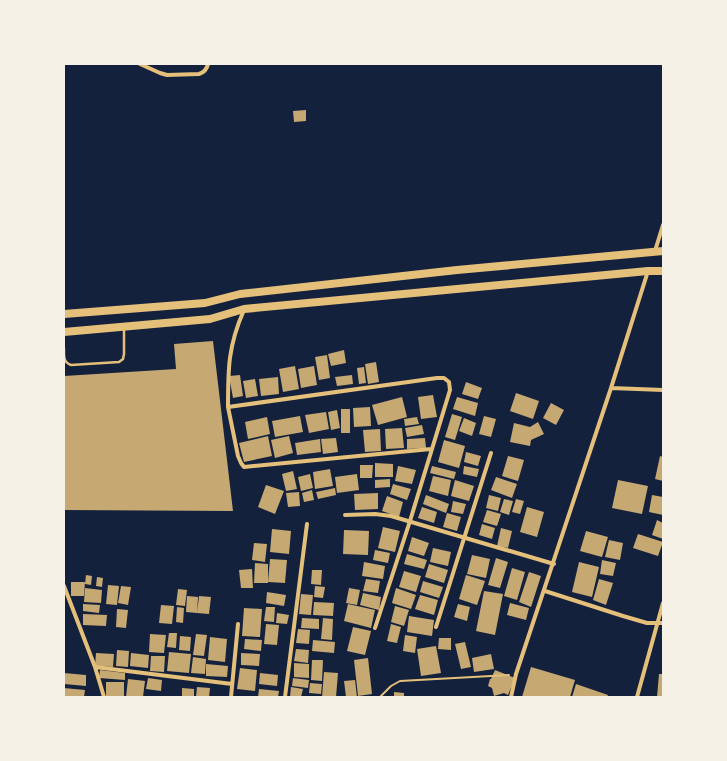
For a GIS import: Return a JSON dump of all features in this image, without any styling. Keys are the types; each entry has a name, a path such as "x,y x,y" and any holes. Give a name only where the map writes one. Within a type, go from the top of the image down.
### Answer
{"highway":[{"path":"64,314 204,303 240,294 659,251"},
{"path":"64,332 210,319 241,309 648,271 663,272"}],"street":[{"path":"140,64 167,75 200,74 207,69 208,64"},
{"path":"659,251 663,224"},
{"path":"511,697 516,674 554,564 648,271"},
{"path":"241,309 231,347 228,367 228,407 233,438 240,462 243,466 248,467 431,449"},
{"path":"228,407 437,378 447,380 450,390 410,521 375,628"},
{"path":"611,388 663,390"},
{"path":"436,627 491,452"},
{"path":"345,515 375,514 410,521 554,564"},
{"path":"286,697 307,524"},
{"path":"64,586 104,697"},
{"path":"545,591 647,623 663,623"},
{"path":"637,697 656,623 663,603"},
{"path":"231,697 238,624"},
{"path":"94,667 232,684"}],"lane":[{"path":"64,349 65,360 67,364 71,365 119,362 124,354 124,327"}],"path":[{"path":"380,697 394,684 404,680 516,674"}],"building":[{"path":"306,110 306,121 294,122 293,111"},
{"path":"213,341 233,511 64,510 64,376 176,369 174,344"},
{"path":"344,350 346,363 331,366 328,354"},
{"path":"327,355 330,378 319,380 315,357"},
{"path":"376,362 379,382 368,384 365,364"},
{"path":"295,366 299,389 283,392 279,369"},
{"path":"314,366 317,385 301,388 298,369"},
{"path":"364,367 366,383 359,384 357,368"},
{"path":"240,375 243,396 233,398 229,376"},
{"path":"352,375 353,384 337,386 335,377"},
{"path":"278,377 279,394 261,396 259,379"},
{"path":"255,379 258,396 246,398 243,381"},
{"path":"466,382 482,388 478,399 462,394"},
{"path":"516,393 539,401 533,419 510,411"},
{"path":"433,395 437,417 421,419 418,397"},
{"path":"402,397 407,417 378,425 372,405"},
{"path":"457,397 478,403 475,416 453,409"},
{"path":"551,403 564,410 556,425 543,418"},
{"path":"370,407 371,426 354,427 353,408"},
{"path":"341,409 350,409 350,433 341,433"},
{"path":"337,410 340,428 331,430 328,412"},
{"path":"326,412 329,429 309,433 305,415"},
{"path":"452,414 462,417 455,440 445,437"},
{"path":"300,416 303,432 275,437 272,421"},
{"path":"484,416 496,419 491,437 479,434"},
{"path":"267,417 270,434 248,439 245,422"},
{"path":"417,417 419,424 405,426 404,419"},
{"path":"464,418 476,423 472,436 459,431"},
{"path":"538,422 544,434 531,440 530,446 510,442 514,423 530,427"},
{"path":"422,425 424,434 407,437 405,428"},
{"path":"402,428 404,448 386,449 385,429"},
{"path":"380,429 381,451 365,452 363,430"},
{"path":"268,436 272,456 244,462 239,443"},
{"path":"289,436 293,453 275,458 271,440"},
{"path":"336,438 338,452 323,454 321,439"},
{"path":"425,438 426,448 407,449 407,439"},
{"path":"320,439 321,452 297,455 295,443"},
{"path":"444,440 465,446 459,468 438,462"},
{"path":"466,452 481,456 478,466 464,462"},
{"path":"508,456 524,460 518,481 502,476"},
{"path":"660,456 663,457 663,481 655,479"},
{"path":"375,463 393,464 393,477 375,477"},
{"path":"360,465 373,465 372,478 360,478"},
{"path":"398,466 416,470 412,484 395,481"},
{"path":"432,466 456,472 454,479 430,473"},
{"path":"464,466 479,469 477,477 463,474"},
{"path":"330,469 333,486 315,489 313,472"},
{"path":"293,471 297,489 286,491 282,474"},
{"path":"310,474 313,488 301,491 298,477"},
{"path":"357,474 359,490 337,493 335,477"},
{"path":"433,476 451,480 448,496 429,491"},
{"path":"496,477 517,484 512,498 491,490"},
{"path":"390,479 390,487 375,488 375,480"},
{"path":"455,480 474,486 469,501 451,496"},
{"path":"618,480 648,486 642,514 612,508"},
{"path":"393,484 411,489 407,500 390,494"},
{"path":"266,485 284,491 275,514 258,507"},
{"path":"335,488 336,495 318,499 316,492"},
{"path":"312,490 314,500 304,502 302,493"},
{"path":"299,492 300,506 288,507 286,493"},
{"path":"378,493 378,509 355,510 354,494"},
{"path":"426,495 449,504 446,513 423,504"},
{"path":"489,495 501,498 498,511 486,508"},
{"path":"652,495 663,497 663,515 649,512"},
{"path":"387,496 403,502 399,517 382,511"},
{"path":"504,499 513,501 509,515 500,512"},
{"path":"516,499 524,501 520,514 512,512"},
{"path":"453,501 466,504 463,514 451,512"},
{"path":"422,507 437,512 434,523 418,518"},
{"path":"527,507 544,512 537,537 520,532"},
{"path":"487,510 501,514 497,526 483,522"},
{"path":"447,513 461,517 457,531 443,527"},
{"path":"657,520 663,523 663,539 652,535"},
{"path":"482,524 495,528 492,539 479,535"},
{"path":"383,527 400,531 395,552 378,548"},
{"path":"501,528 512,531 508,548 497,546"},
{"path":"272,529 291,531 289,554 270,552"},
{"path":"344,530 369,531 368,555 343,554"},
{"path":"586,531 608,537 602,557 580,551"},
{"path":"638,534 663,542 658,556 633,548"},
{"path":"412,537 429,543 424,556 408,551"},
{"path":"609,540 623,543 620,560 605,557"},
{"path":"254,543 267,544 265,562 252,560"},
{"path":"433,548 451,552 448,566 430,562"},
{"path":"375,550 390,553 388,563 373,560"},
{"path":"407,554 427,560 424,569 404,564"},
{"path":"472,555 490,559 486,578 467,574"},
{"path":"496,558 508,562 500,588 488,585"},
{"path":"270,559 287,560 285,583 268,582"},
{"path":"602,560 616,563 613,576 600,574"},
{"path":"364,562 385,566 383,579 362,576"},
{"path":"579,562 599,567 592,597 572,592"},
{"path":"255,563 268,564 268,583 254,583"},
{"path":"429,564 448,570 444,583 425,577"},
{"path":"512,568 525,572 517,600 504,596"},
{"path":"252,569 253,588 241,588 239,570"},
{"path":"312,570 322,570 321,585 311,584"},
{"path":"404,571 421,576 416,592 399,587"},
{"path":"529,572 541,576 531,607 519,602"},
{"path":"86,575 92,576 91,585 85,584"},
{"path":"466,575 485,581 477,605 459,599"},
{"path":"97,577 103,578 102,587 96,586"},
{"path":"366,579 380,581 378,593 363,591"},
{"path":"599,579 613,583 606,605 593,600"},
{"path":"423,581 443,587 439,598 420,592"},
{"path":"71,582 85,582 84,596 71,596"},
{"path":"108,585 119,586 117,605 106,604"},
{"path":"121,586 131,587 128,605 118,603"},
{"path":"315,586 325,587 323,598 314,597"},
{"path":"85,588 102,590 101,603 84,602"},
{"path":"349,588 360,590 357,605 346,603"},
{"path":"396,588 416,595 411,609 392,603"},
{"path":"178,589 187,590 185,606 176,605"},
{"path":"484,591 503,594 495,635 476,631"},
{"path":"267,592 286,595 284,606 266,603"},
{"path":"363,593 381,597 379,610 360,605"},
{"path":"301,594 313,595 311,615 299,614"},
{"path":"420,595 438,600 434,615 415,609"},
{"path":"187,596 198,597 197,613 186,612"},
{"path":"199,596 211,597 209,614 197,613"},
{"path":"314,602 334,603 333,616 313,615"},
{"path":"510,603 529,608 526,620 507,615"},
{"path":"83,604 100,605 99,613 83,611"},
{"path":"348,604 375,610 371,628 344,621"},
{"path":"458,604 470,607 467,621 454,617"},
{"path":"161,605 174,606 172,624 159,623"},
{"path":"395,606 409,610 404,626 391,622"},
{"path":"177,607 184,608 183,623 176,622"},
{"path":"266,607 275,607 274,622 264,621"},
{"path":"244,608 262,609 260,637 242,636"},
{"path":"117,609 128,610 126,628 116,627"},
{"path":"277,613 289,615 287,624 276,623"},
{"path":"83,614 107,615 106,626 83,625"},
{"path":"409,616 434,620 432,636 407,632"},
{"path":"302,618 319,619 319,629 301,628"},
{"path":"323,618 333,619 332,640 321,639"},
{"path":"266,624 279,625 277,645 264,644"},
{"path":"391,624 401,627 397,643 387,641"},
{"path":"353,627 371,631 365,655 347,651"},
{"path":"298,629 310,630 309,644 296,643"},
{"path":"169,633 177,633 176,648 167,647"},
{"path":"150,634 166,635 164,653 149,652"},
{"path":"196,634 207,635 204,656 193,655"},
{"path":"405,635 417,637 415,653 403,651"},
{"path":"180,636 191,637 190,651 179,650"},
{"path":"210,637 227,639 225,662 208,660"},
{"path":"439,638 451,638 451,650 438,649"},
{"path":"245,639 262,640 261,651 244,649"},
{"path":"313,640 335,642 334,653 312,651"},
{"path":"465,642 471,667 461,669 455,644"},
{"path":"436,646 441,673 421,676 417,649"},
{"path":"296,649 309,650 308,663 294,661"},
{"path":"117,650 129,651 128,667 116,666"},
{"path":"169,652 191,654 189,673 167,671"},
{"path":"96,653 114,654 113,667 95,666"},
{"path":"131,653 149,655 148,668 130,666"},
{"path":"241,653 260,654 259,666 241,665"},
{"path":"491,654 494,669 474,672 472,658"},
{"path":"151,656 165,656 164,672 150,671"},
{"path":"193,657 206,659 205,674 191,673"},
{"path":"368,658 372,694 358,696 354,660"},
{"path":"312,660 323,660 322,681 311,680"},
{"path":"294,663 309,664 309,678 294,677"},
{"path":"206,664 228,666 227,677 206,676"},
{"path":"531,667 575,680 570,697 522,697"},
{"path":"240,668 257,670 255,691 237,689"},
{"path":"100,670 125,673 125,680 99,678"},
{"path":"495,670 515,678 508,695 504,693 494,696 492,688 488,686"},
{"path":"324,672 338,673 336,697 322,697"},
{"path":"64,673 86,675 86,686 64,684"},
{"path":"260,673 278,675 277,686 259,684"},
{"path":"659,674 663,674 663,697 657,697"},
{"path":"148,678 162,680 161,691 146,689"},
{"path":"293,678 309,680 308,688 292,686"},
{"path":"128,679 145,681 143,697 126,697"},
{"path":"355,680 357,697 346,697 344,681"},
{"path":"106,682 124,682 124,697 106,697"},
{"path":"310,683 322,684 321,694 309,693"},
{"path":"576,684 608,695 607,697 572,697"},
{"path":"197,687 210,688 209,697 196,697"},
{"path":"291,687 303,689 301,697 290,697"},
{"path":"64,688 85,690 84,697 64,697"},
{"path":"182,688 194,689 194,697 182,697"},
{"path":"259,689 279,691 278,697 258,697"},
{"path":"394,692 404,693 404,697 394,697"}]}
